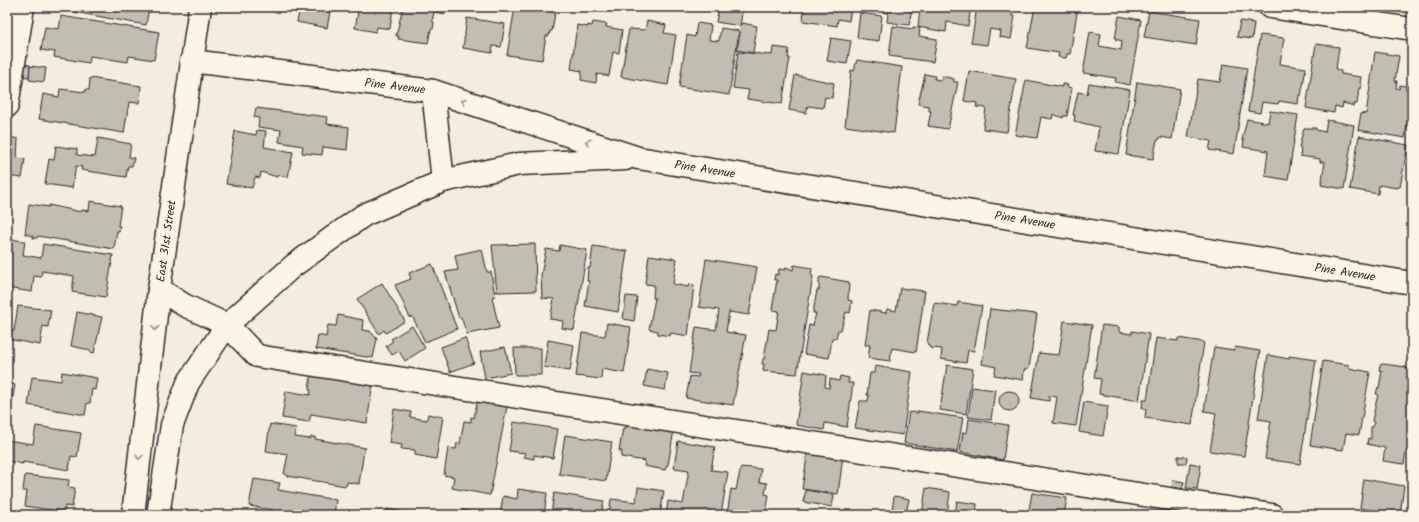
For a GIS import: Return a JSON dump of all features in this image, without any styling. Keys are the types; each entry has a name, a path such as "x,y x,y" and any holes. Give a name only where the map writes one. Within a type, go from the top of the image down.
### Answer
{"street":[{"path":"7,106 23,7"},
{"name":"East 31st Street","path":"200,7 159,289 184,305 227,325"},
{"path":"1270,7 1412,29"},
{"name":"Pine Avenue","path":"191,61 433,91 638,158 1412,283"},
{"path":"433,91 443,181"},
{"name":"Pine Avenue","path":"227,325 293,266 364,215 443,181 519,164 638,158"},
{"path":"133,515 159,289"},
{"path":"158,515 172,425 188,383 227,325 257,356 1272,515"}],"building":[{"path":"75,7 149,7 146,25 74,12"},
{"path":"300,7 330,12 327,28 297,22"},
{"path":"359,7 393,7 390,29 377,27 376,32 355,28"},
{"path":"403,7 447,7 444,14 434,12 432,21 434,22 433,29 431,29 428,43 398,39 399,36 396,36"},
{"path":"486,7 509,7 509,12 485,9"},
{"path":"515,7 556,7 552,31 550,31 549,36 546,36 542,60 507,55"},
{"path":"719,7 743,7 740,26 716,22"},
{"path":"804,7 851,7 849,21 838,19 837,26 803,21"},
{"path":"883,7 912,7 909,25 887,22 888,13 882,12"},
{"path":"920,7 971,7 968,26 947,22 946,32 918,27"},
{"path":"977,7 1012,7 1012,16 1015,16 1011,39 1000,37 1001,31 990,29 987,45 971,43"},
{"path":"1035,7 1052,9 1052,7 1078,7 1070,54 1067,54 1066,58 1058,57 1059,53 1027,48"},
{"path":"1149,11 1200,19 1196,45 1144,37"},
{"path":"860,13 882,16 879,41 857,38"},
{"path":"61,16 159,32 154,60 129,56 128,62 90,56 89,63 54,57 55,52 41,50 45,27 59,29"},
{"path":"1119,16 1141,20 1130,85 1115,82 1116,78 1083,73 1090,32 1101,34 1099,46 1121,50 1122,41 1115,39"},
{"path":"467,18 505,24 501,47 493,46 492,53 463,48"},
{"path":"647,21 666,25 664,33 676,35 668,85 621,77 629,29 645,30"},
{"path":"1240,21 1254,23 1252,39 1237,37"},
{"path":"593,22 607,24 606,27 622,30 619,53 613,52 609,76 597,74 596,83 581,80 582,71 571,69 577,25 588,27 588,25 592,26"},
{"path":"697,23 711,25 709,40 719,41 721,28 739,31 729,95 679,87 687,35 695,37"},
{"path":"742,23 757,26 753,53 737,50"},
{"path":"893,26 913,29 913,27 920,28 919,36 937,39 933,62 889,56"},
{"path":"1260,35 1284,38 1280,64 1306,68 1298,104 1279,101 1278,104 1262,102 1260,113 1248,111"},
{"path":"831,38 851,41 847,64 827,61"},
{"path":"1316,44 1339,47 1336,70 1341,71 1341,74 1361,77 1361,89 1359,88 1357,104 1354,104 1354,106 1343,103 1342,108 1335,106 1334,113 1306,108"},
{"path":"773,47 789,49 788,58 790,58 782,104 747,99 749,90 733,88 738,52 772,55"},
{"path":"1375,52 1399,56 1395,81 1397,81 1396,88 1399,89 1400,85 1406,86 1406,90 1412,91 1405,138 1358,130 1361,113 1366,114"},
{"path":"857,60 902,67 894,133 845,126 851,70 854,71"},
{"path":"21,64 30,65 29,77 20,76"},
{"path":"1223,64 1247,68 1234,154 1209,150 1211,141 1188,137 1198,79 1220,82"},
{"path":"30,66 46,68 44,82 29,80"},
{"path":"969,71 1016,79 1007,132 983,129 986,108 976,107 977,103 964,101"},
{"path":"925,74 935,76 934,79 941,80 942,76 954,79 954,82 958,82 948,129 928,126 931,111 929,111 929,106 918,104"},
{"path":"795,75 834,83 832,98 825,97 823,108 808,106 806,113 789,110"},
{"path":"90,78 141,86 139,103 129,102 124,133 39,119 43,94 59,97 60,89 85,92 86,89 89,90"},
{"path":"1026,80 1062,87 1062,84 1068,85 1067,87 1072,88 1067,116 1063,116 1063,118 1053,114 1052,119 1041,117 1037,138 1015,135"},
{"path":"1137,82 1180,89 1172,139 1160,137 1159,140 1157,140 1153,159 1126,155"},
{"path":"1089,83 1130,90 1119,154 1095,151 1099,127 1074,121 1075,115 1073,115 1078,92 1087,94"},
{"path":"256,108 328,117 327,124 349,127 347,150 323,147 322,155 302,153 303,146 279,142 281,130 258,127 259,118 254,117"},
{"path":"1270,111 1298,115 1288,180 1265,176 1268,151 1243,147 1244,140 1242,140 1247,119 1268,123"},
{"path":"1327,120 1354,125 1344,189 1321,185 1325,162 1320,162 1320,159 1300,156 1301,149 1299,148 1304,128 1316,128 1316,130 1325,132"},
{"path":"257,130 266,131 264,147 293,152 288,177 277,175 277,177 261,172 260,178 255,177 252,188 226,184 235,131 256,135"},
{"path":"1359,136 1408,145 1400,187 1397,188 1379,185 1378,194 1350,189"},
{"path":"10,137 18,139 17,158 25,159 22,178 7,176"},
{"path":"98,138 131,144 129,157 134,158 132,166 128,166 126,177 81,170 82,167 76,166 72,188 45,184 49,159 54,160 56,146 77,149 77,155 95,157"},
{"path":"90,201 121,206 118,226 120,226 119,231 117,231 114,249 38,236 37,238 33,238 33,236 25,234 29,204 49,207 49,205 81,212 82,210 89,211"},
{"path":"7,239 25,241 23,255 41,258 43,244 113,255 106,297 72,292 74,276 42,271 41,277 34,276 32,292 7,288"},
{"path":"535,244 536,291 497,292 492,245"},
{"path":"560,245 587,250 574,330 562,328 563,321 550,319 554,299 542,298 541,275 546,249 559,251"},
{"path":"593,246 627,251 618,312 585,306 589,281 587,281 588,268 590,268"},
{"path":"482,249 487,272 491,272 495,296 492,297 499,328 467,334 461,317 459,318 445,272 458,270 455,255"},
{"path":"649,255 677,259 673,284 688,287 689,284 694,285 688,336 671,333 670,336 658,334 658,331 649,329 655,298 653,298 654,285 645,284"},
{"path":"706,259 757,267 749,315 729,312 726,332 746,335 733,405 686,398 690,376 698,377 699,374 689,373 696,327 716,330 719,310 699,307"},
{"path":"432,264 457,329 425,342 412,316 410,318 395,285 411,279 409,273"},
{"path":"794,265 812,268 811,275 813,276 797,374 763,371 764,364 762,364 769,329 776,330 779,311 772,310 777,280 774,280 775,274 778,275 779,269 785,270 786,267 793,270"},
{"path":"821,277 849,282 848,300 852,301 850,313 846,312 841,330 838,330 836,338 832,338 829,358 804,354 809,325 813,326 816,313 813,313 817,290 819,290 819,278"},
{"path":"382,283 405,321 386,333 384,330 379,334 357,299"},
{"path":"900,288 925,291 916,352 892,348 890,361 868,358 870,345 865,345 870,310 886,313 887,309 896,311"},
{"path":"626,296 637,297 634,321 623,319"},
{"path":"958,302 982,306 974,351 968,350 966,363 941,359 942,349 930,348 927,343 934,303 957,306"},
{"path":"18,306 51,310 48,327 43,326 40,345 8,339 9,330 14,331"},
{"path":"990,309 1037,314 1029,368 1024,370 1023,380 994,375 996,367 982,364"},
{"path":"77,312 102,317 94,353 90,352 90,350 71,346"},
{"path":"338,315 363,320 362,330 370,331 377,339 373,358 316,349 318,335 326,337 328,325 336,326"},
{"path":"1064,321 1092,325 1076,426 1053,423 1057,397 1049,396 1049,401 1031,398 1039,353 1059,355"},
{"path":"607,323 631,327 624,373 602,369 601,379 576,376 582,333 605,336"},
{"path":"1102,325 1119,327 1119,332 1132,334 1132,331 1149,334 1139,401 1099,394 1101,379 1094,378"},
{"path":"412,326 425,348 405,361 399,351 392,355 386,346 393,341 391,339"},
{"path":"465,338 474,363 450,372 441,347"},
{"path":"1156,338 1178,341 1178,338 1204,342 1192,425 1145,418 1146,409 1142,409 1143,400 1147,400"},
{"path":"548,340 574,345 570,371 544,367"},
{"path":"505,347 511,373 485,378 480,352"},
{"path":"1214,347 1234,350 1235,347 1260,351 1244,456 1210,451 1216,413 1204,411"},
{"path":"514,348 541,348 541,375 515,375"},
{"path":"1268,355 1289,359 1289,356 1316,360 1300,464 1265,459 1271,421 1258,419"},
{"path":"1323,361 1349,365 1349,368 1370,372 1359,435 1346,433 1343,450 1310,445"},
{"path":"1383,364 1412,369 1412,436 1410,452 1406,451 1404,464 1383,461 1385,448 1367,444 1368,438 1371,439 1371,427 1373,427 1374,422 1372,421 1378,394 1376,394 1378,387 1379,388 1382,371 1379,370 1380,365"},
{"path":"947,365 973,369 966,414 940,410"},
{"path":"875,366 912,372 903,435 855,428 860,401 868,401 869,395 867,395 870,373 874,373"},
{"path":"647,369 668,373 665,390 644,386"},
{"path":"804,371 826,375 825,387 829,388 830,379 839,381 840,376 849,378 848,383 853,383 847,427 825,423 824,430 796,425"},
{"path":"62,372 97,378 95,390 92,389 90,403 87,403 85,415 28,405 32,377 61,381"},
{"path":"311,375 373,383 367,423 311,414 309,422 282,418 286,391 310,395 311,390 309,390"},
{"path":"7,383 15,385 11,407 7,407"},
{"path":"972,387 995,390 991,420 968,417"},
{"path":"1009,391 1016,394 1019,401 1016,408 1009,411 1002,408 999,401 1002,394"},
{"path":"478,396 508,401 490,495 452,488 454,477 444,475 448,448 456,449 457,443 460,444 464,421 471,422 471,417 474,418"},
{"path":"1084,402 1108,406 1103,436 1079,432"},
{"path":"394,409 411,412 410,417 427,420 428,414 443,417 436,459 415,455 415,450 401,449 402,445 389,443"},
{"path":"918,411 963,418 957,452 904,443 909,412 918,413"},
{"path":"969,419 1008,425 1003,460 960,452 963,432 967,433"},
{"path":"514,422 558,429 553,458 534,455 534,459 524,457 525,453 509,451"},
{"path":"627,422 674,430 668,465 665,470 644,466 645,461 621,457 622,451 619,451 623,428 626,428"},
{"path":"270,424 296,428 295,437 310,439 311,437 315,437 315,439 366,448 364,450 359,484 347,482 346,486 287,476 284,474 288,454 266,451"},
{"path":"36,426 81,433 77,457 71,456 69,470 23,462 23,464 7,461 7,440 26,443 26,445 28,443 33,444"},
{"path":"565,435 612,442 606,481 559,474"},
{"path":"678,441 715,447 711,470 728,472 721,515 666,515 668,501 683,504 689,470 674,468"},
{"path":"808,451 843,456 838,494 802,489"},
{"path":"1178,456 1187,457 1186,463 1178,463"},
{"path":"1190,463 1201,465 1197,489 1186,488"},
{"path":"741,467 761,469 759,482 767,483 765,494 769,495 766,515 727,515 731,489 736,490"},
{"path":"25,475 69,480 68,487 75,488 72,507 65,506 64,512 25,506 27,491 23,491"},
{"path":"254,479 280,483 278,490 336,500 334,515 271,515 273,510 249,506"},
{"path":"1364,479 1404,486 1400,515 1360,508"},
{"path":"1173,480 1184,482 1182,489 1172,487"},
{"path":"638,487 664,491 660,515 609,515 611,499 636,502"},
{"path":"926,488 950,492 947,515 922,515"},
{"path":"518,489 547,493 544,515 500,515 503,496 517,499"},
{"path":"806,490 834,495 832,507 803,502"},
{"path":"554,493 604,501 601,515 551,515"},
{"path":"1032,493 1067,498 1064,515 1028,515"},
{"path":"894,496 909,499 906,514 892,511"},
{"path":"957,501 977,504 976,515 955,515"},
{"path":"1162,506 1179,509 1178,515 1160,515"},
{"path":"387,509 415,514 386,515"},
{"path":"462,510 487,514 487,515 461,515"}]}
